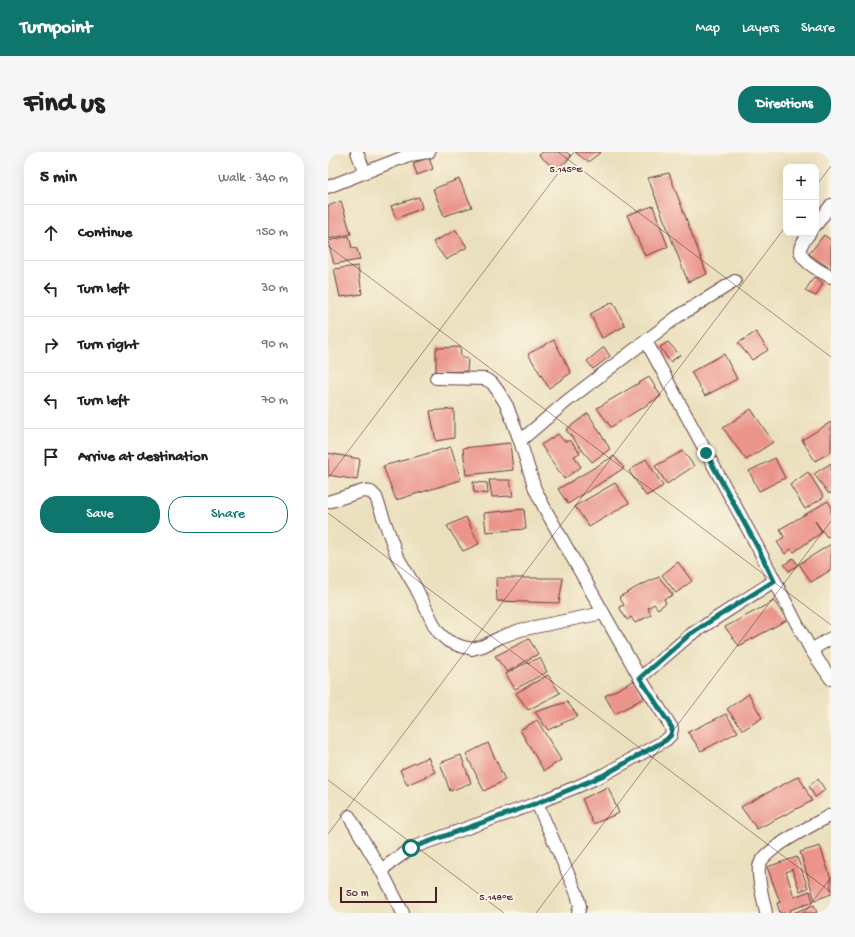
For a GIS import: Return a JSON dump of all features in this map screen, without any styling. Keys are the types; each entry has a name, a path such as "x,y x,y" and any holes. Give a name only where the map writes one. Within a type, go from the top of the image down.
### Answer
{"street":[{"path":"357,152 365,173"},
{"path":"328,187 409,155 429,152"},
{"path":"819,221 831,205"},
{"path":"808,236 801,246 801,256 831,277"},
{"path":"520,441 567,401 677,317 735,281"},
{"path":"646,341 757,546 811,650 831,679"},
{"path":"381,870 411,848 537,803 604,775 666,740 671,735 672,728 640,678 545,509 535,489 520,441 506,406 498,391 492,383 484,379 436,378"},
{"path":"328,502 363,491 371,492 376,497 397,556 416,588 436,627 440,634 448,641 460,646 472,649 483,646 501,636 520,630 603,613"},
{"path":"640,678 690,634 774,581"},
{"path":"811,650 831,638"},
{"path":"537,803 577,894 580,906 578,913"},
{"path":"766,913 758,869 762,859 785,841 831,815"},
{"path":"349,816 381,870 402,912"}],"building":[{"path":"543,152 567,152 571,156 556,170 539,155"},
{"path":"575,152 601,152 588,162"},
{"path":"429,158 433,169 417,175 413,163"},
{"path":"669,173 707,274 688,282 648,178"},
{"path":"459,179 472,207 444,216 433,189"},
{"path":"419,197 422,208 396,219 391,206"},
{"path":"341,201 351,234 328,239 328,206"},
{"path":"653,206 668,247 645,256 627,215"},
{"path":"456,230 467,247 446,260 433,242"},
{"path":"824,235 831,240 831,269 809,254"},
{"path":"349,236 352,248 357,249 360,260 334,264 328,241"},
{"path":"358,266 362,294 340,297 334,269"},
{"path":"814,277 823,283 816,296 805,291"},
{"path":"613,302 625,326 602,338 590,314"},
{"path":"756,332 768,350 752,360 738,343"},
{"path":"554,340 571,373 549,388 528,354"},
{"path":"668,342 680,355 670,362 660,347"},
{"path":"460,347 461,357 468,359 467,371 436,372 436,348"},
{"path":"604,347 610,356 593,369 587,361"},
{"path":"724,354 737,379 705,396 691,372"},
{"path":"649,377 661,396 611,427 597,408"},
{"path":"454,409 454,438 436,441 430,411"},
{"path":"751,409 773,442 746,460 723,428"},
{"path":"588,413 610,449 592,462 566,430"},
{"path":"831,422 831,452 815,461 802,440"},
{"path":"558,434 564,441 571,441 580,453 574,456 581,467 564,479 541,445"},
{"path":"510,443 513,470 466,475 463,448"},
{"path":"451,447 461,480 396,500 383,466"},
{"path":"683,451 694,466 667,484 655,466"},
{"path":"328,453 360,459 357,480 328,475"},
{"path":"614,456 624,468 568,504 558,489"},
{"path":"775,458 785,478 759,491 749,471"},
{"path":"646,459 663,486 646,496 629,471"},
{"path":"831,463 831,493 829,494 814,474"},
{"path":"808,472 824,497 805,509 790,485"},
{"path":"489,480 510,480 513,496 492,497"},
{"path":"473,482 487,483 488,494 474,492"},
{"path":"615,483 629,503 589,527 575,506"},
{"path":"828,501 831,506 831,535 827,537 815,521 822,532 794,552 791,549 785,554 777,542 784,537 780,529"},
{"path":"524,509 526,529 486,532 484,513"},
{"path":"466,517 479,544 463,551 447,526"},
{"path":"831,544 831,570 811,582 799,564"},
{"path":"793,558 798,565 789,571 784,565"},
{"path":"678,562 692,581 676,593 662,575"},
{"path":"659,577 673,595 664,599 666,603 658,609 654,604 648,608 651,615 635,623 631,617 627,620 619,607 624,605 619,597"},
{"path":"496,578 563,578 559,603 497,601"},
{"path":"774,601 787,620 739,646 725,627"},
{"path":"529,639 538,654 507,672 495,656"},
{"path":"540,658 547,672 515,689 506,674 522,665"},
{"path":"548,675 560,693 528,710 516,693"},
{"path":"635,680 644,698 615,714 605,696"},
{"path":"749,694 762,718 743,730 727,709"},
{"path":"567,702 578,716 548,730 535,712"},
{"path":"726,714 738,732 701,751 688,732"},
{"path":"537,720 561,760 544,771 520,730"},
{"path":"488,743 505,780 484,791 466,754"},
{"path":"461,755 471,783 450,791 440,763"},
{"path":"428,757 435,772 407,785 400,770"},
{"path":"799,776 812,801 757,829 741,807"},
{"path":"818,779 825,790 815,797 809,786"},
{"path":"608,787 619,813 593,824 582,799"},
{"path":"820,846 831,879 831,894 815,900 800,852"},
{"path":"797,857 808,888 800,891 792,869 786,872 794,897 810,891 813,902 790,910 791,913 780,913 777,903 780,902 767,867"},
{"path":"814,905 817,913 793,913"}],"route":[{"path":"411,848 537,803 604,775 666,740 671,735 672,728 669,722 640,678 690,634 774,581 757,546 706,453"}]}
